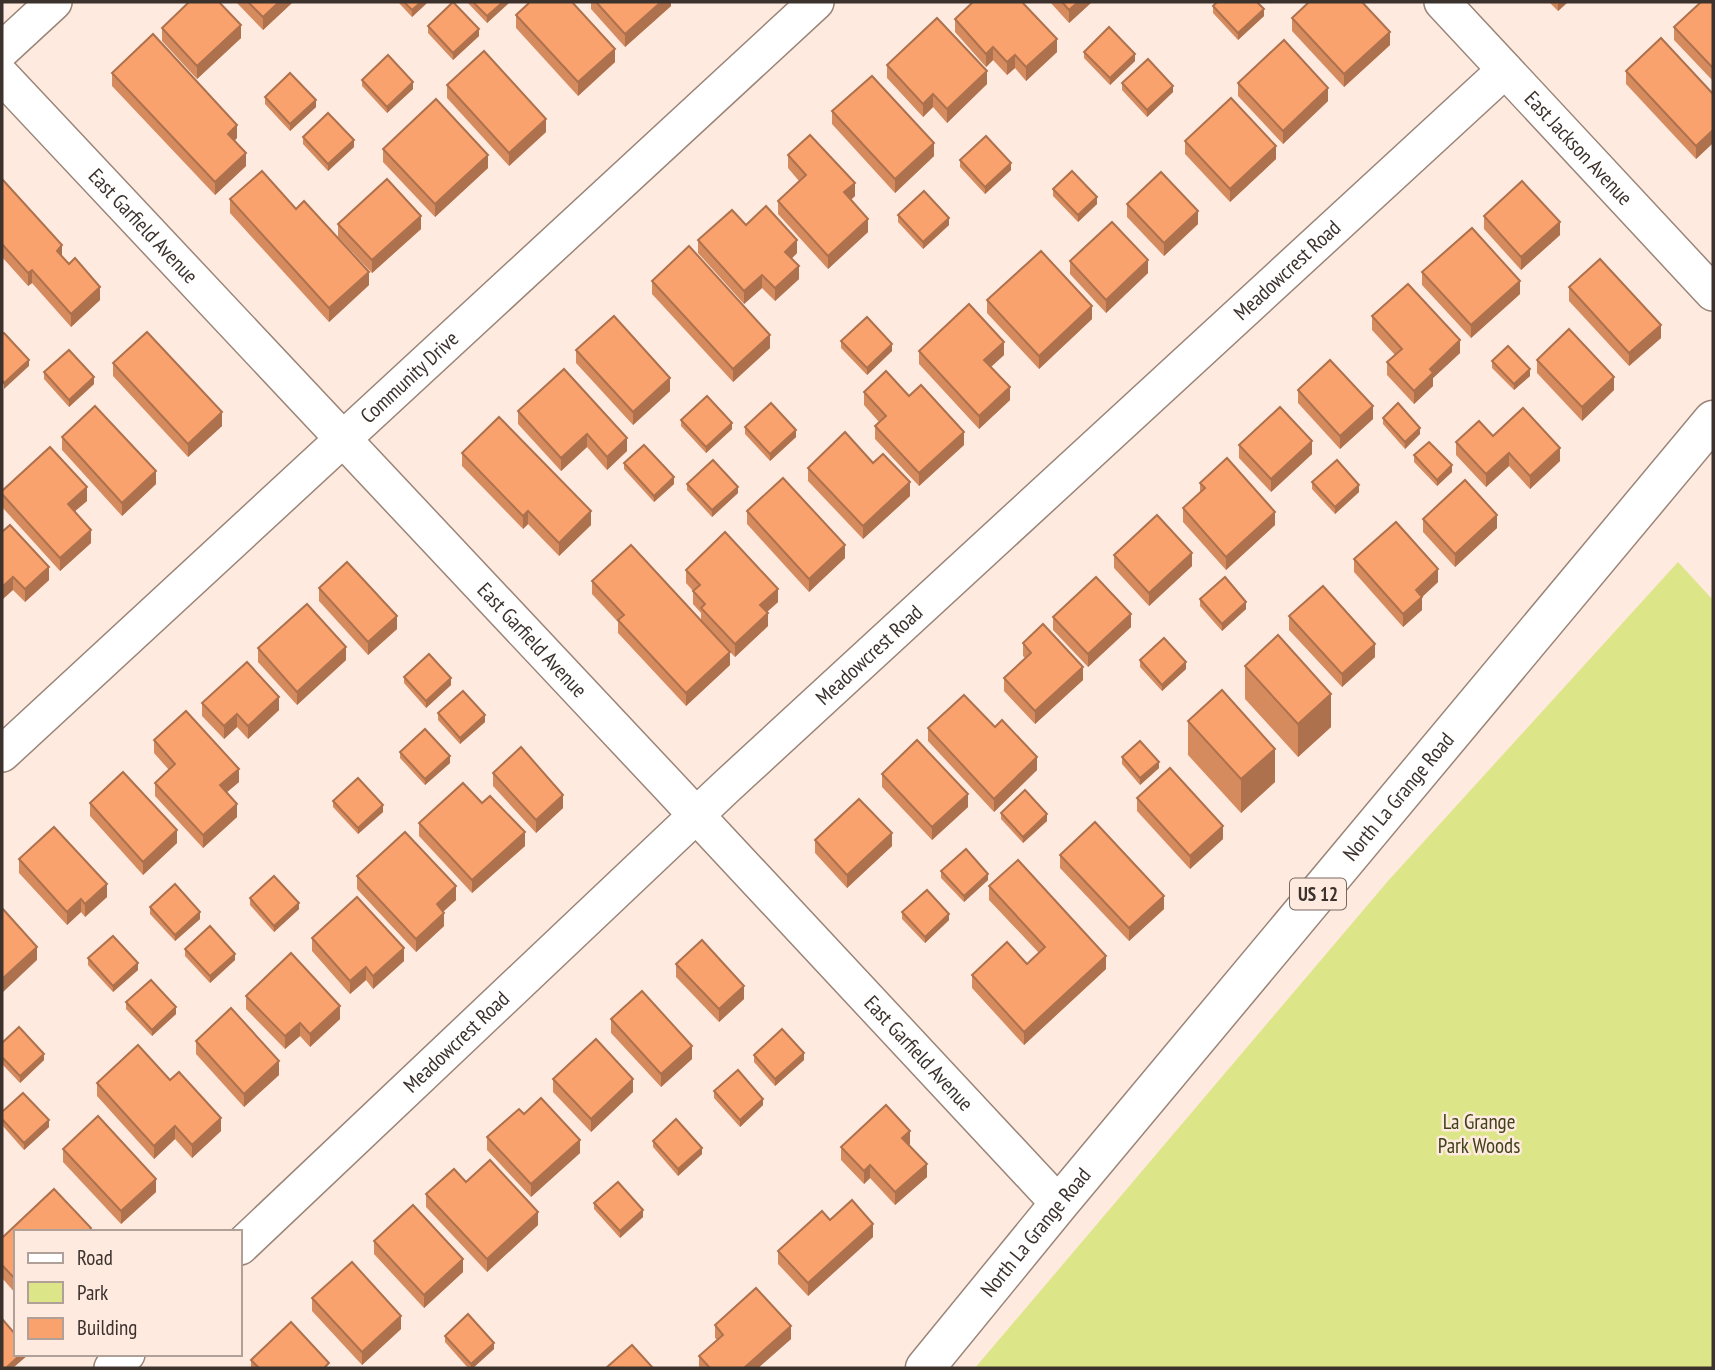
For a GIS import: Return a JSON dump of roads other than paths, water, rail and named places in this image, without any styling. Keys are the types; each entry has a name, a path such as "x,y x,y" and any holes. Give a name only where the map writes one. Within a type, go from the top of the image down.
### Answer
{"main road":[{"name":"North La Grange Road","path":"925,1368 1713,420"}],"street":[{"path":"2,50 54,2"},
{"name":"Community Drive","path":"2,754 816,2"},
{"name":"East Jackson Avenue","path":"1442,2 1713,293"},
{"name":"Meadowcrest Road","path":"242,1245 696,815 1505,70"},
{"name":"East Garfield Avenue","path":"2,76 1059,1204"},
{"path":"112,1368 125,1356"}],"park label":[{"name":"La Grange Park Woods","path":"1479,1134"}]}
